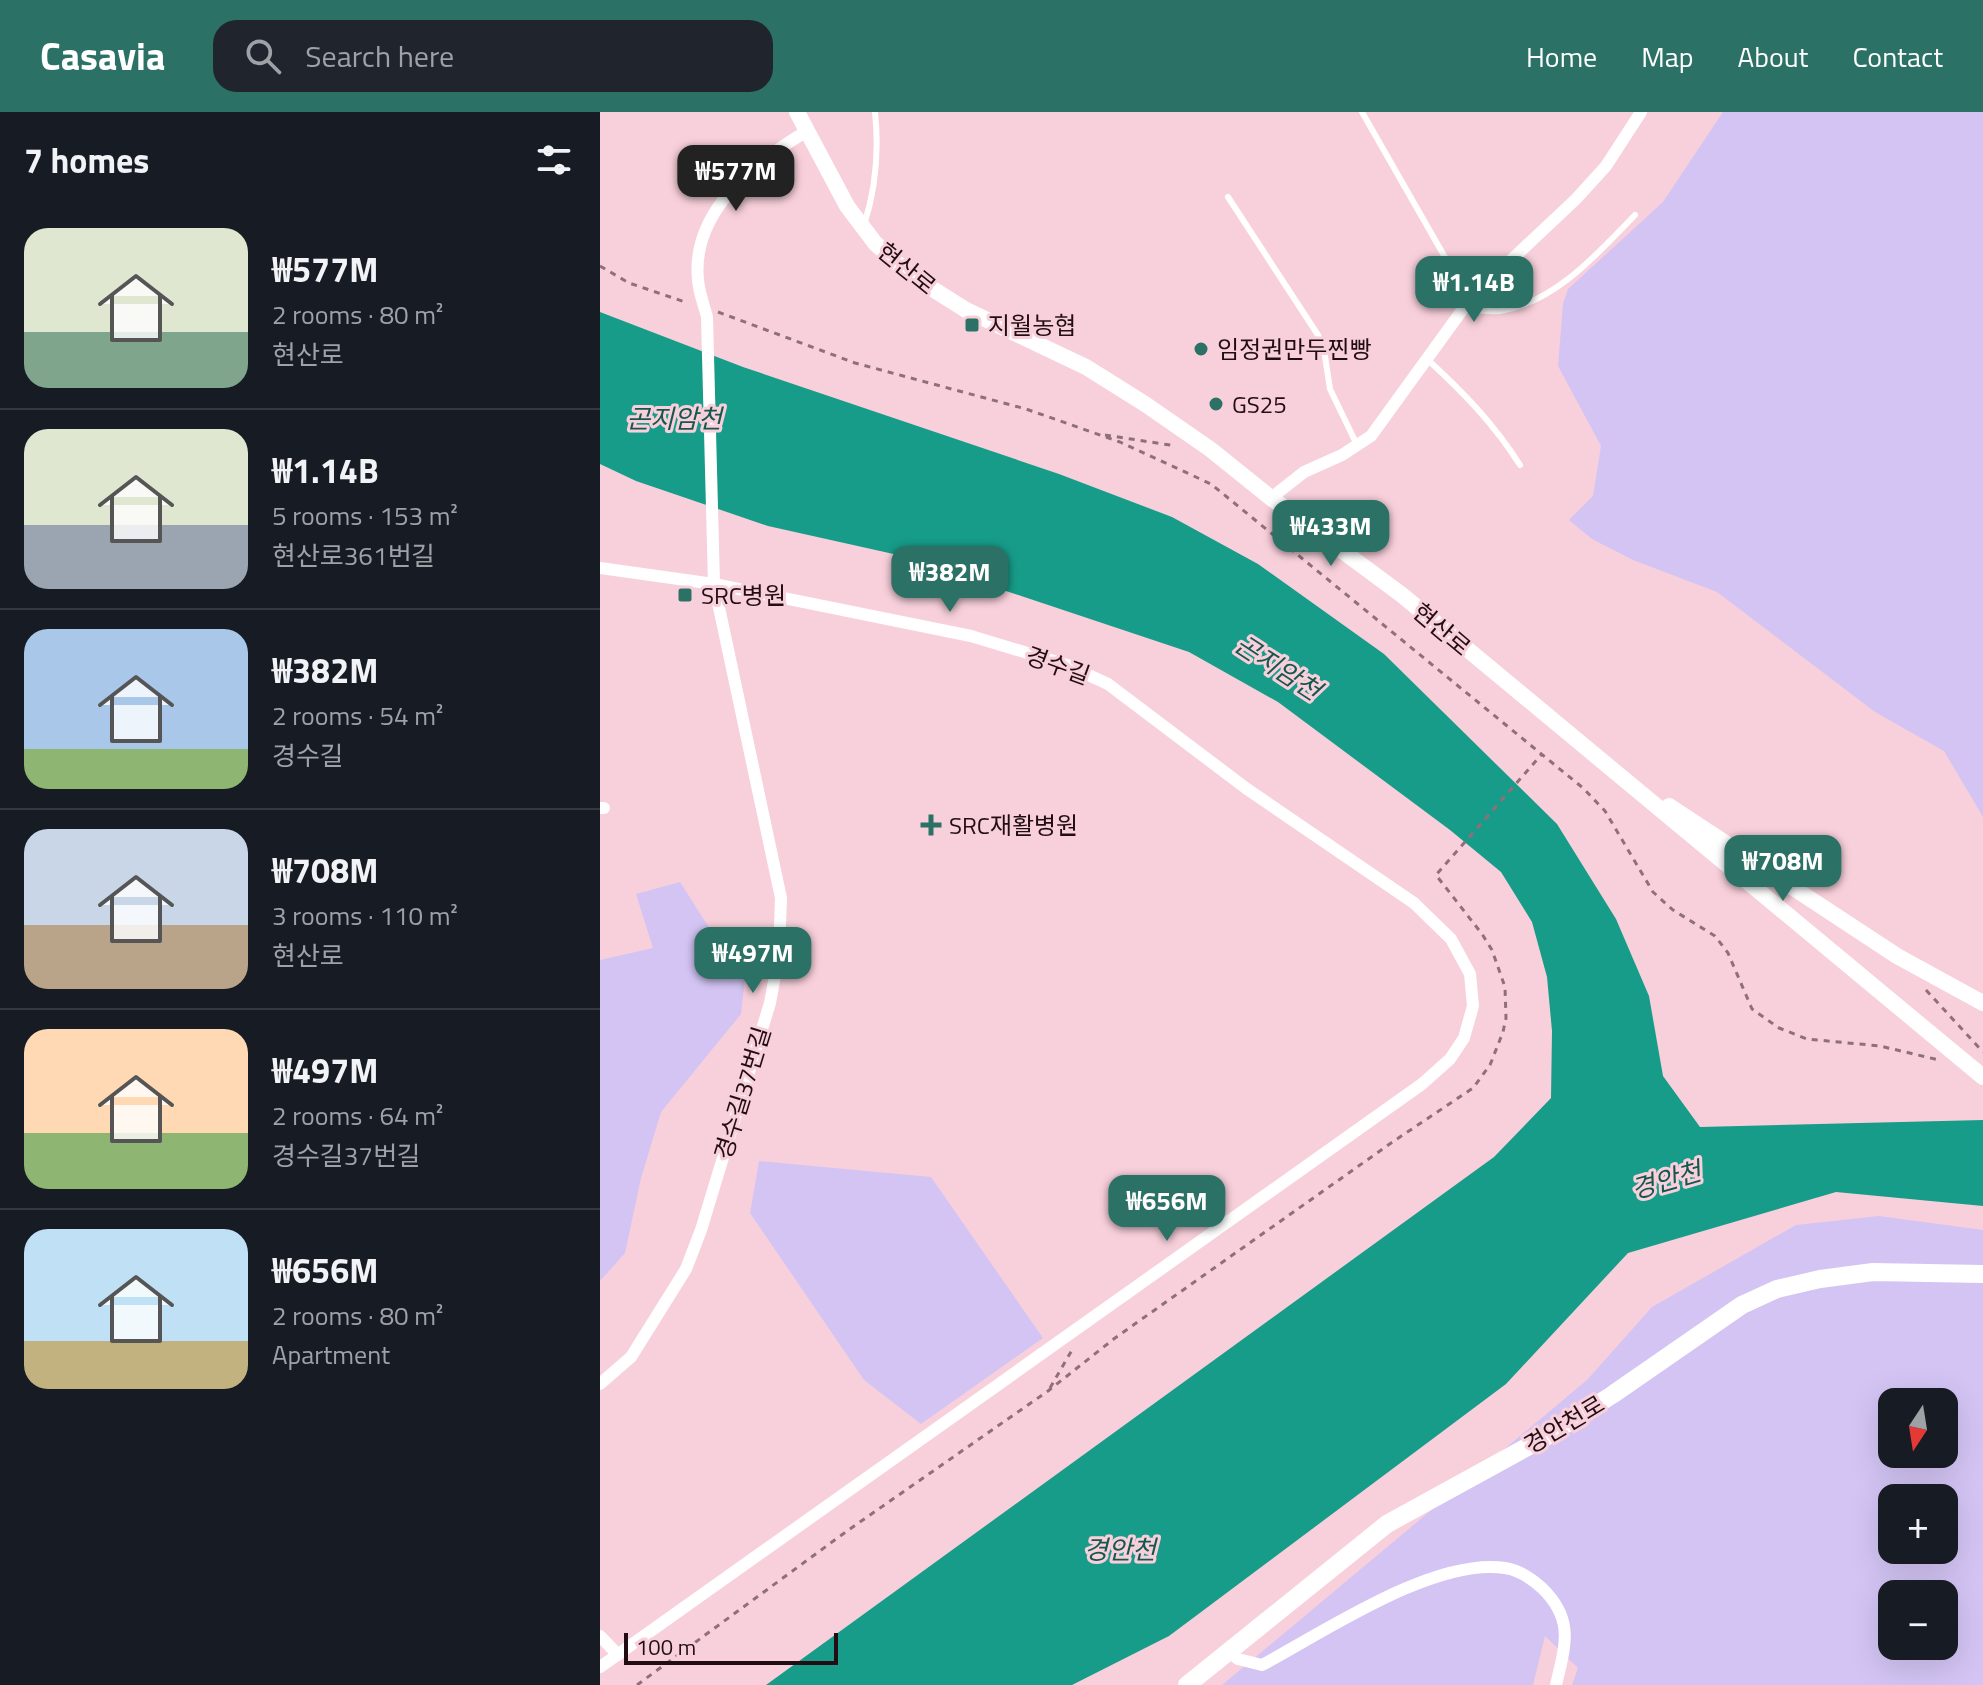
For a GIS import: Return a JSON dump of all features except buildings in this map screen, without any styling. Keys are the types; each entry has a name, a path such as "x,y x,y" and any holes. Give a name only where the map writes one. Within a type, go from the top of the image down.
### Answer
{"main road":[{"name":"경안천로","path":"1187,1685 1387,1524 1549,1435 1742,1305 1777,1289 1859,1273 1983,1274"}],"street":[{"name":"현산로","path":"797,112 832,182 862,228 890,258 926,287 1110,382 1210,449 1402,595 1983,1077"},
{"path":"1271,498 1304,472 1358,447 1383,422 1466,305 1606,166 1641,112"},
{"name":"경수길37번길","path":"600,1384 631,1357 686,1269 701,1230 770,1003 779,954 781,898 714,584 706,312 698,280 704,237 714,212 761,161 807,131"},
{"name":"경수길","path":"600,568 714,584 971,636 1067,665 1108,684 1247,789 1414,903 1451,939 1470,974 1473,1006 1464,1038 1450,1059 1422,1084 600,1667"},
{"path":"1604,763 1897,956 1983,1003"},
{"path":"1228,1651 1238,1659 1262,1665 1396,1593 1437,1577 1475,1568 1507,1568 1531,1578 1548,1594 1560,1612 1567,1639 1556,1685"},
{"path":"600,1636 618,1655"}],"lane":[{"path":"862,228 870,207 878,153 875,112"},
{"path":"1362,112 1466,305 1501,311 1544,294 1593,258 1635,215"},
{"path":"1228,197 1318,335 1324,350 1330,389 1358,447"},
{"path":"1428,360 1471,399 1520,465"}],"path":[{"path":"600,266 629,283 855,363 1026,409 1120,442 1211,484 1583,788 1605,811 1653,892 1673,910 1715,936 1728,953 1752,1009 1779,1028 1807,1039 1880,1046 1945,1061"},
{"path":"1097,434 1171,444 1184,449"},
{"path":"1441,869 1542,754"},
{"path":"1923,987 1983,1052"},
{"path":"637,1685 847,1531 1048,1391 1115,1338 1473,1088"},
{"path":"1048,1391 1075,1345 1079,1328"}],"shaded area":[{"path":"1723,112 1983,112 1983,817 1944,751 1875,712 1717,592 1633,560 1592,539 1569,520 1593,496 1601,446 1558,366 1563,304 1568,289 1663,202"},
{"path":"680,882 713,934 747,961 741,1014 661,1112 641,1178 625,1253 600,1281 600,960 653,948 636,894"},
{"path":"759,1161 931,1177 1043,1338 921,1424 864,1380 750,1213"},
{"path":"1879,1216 1983,1230 1983,1685 1572,1685 1578,1668 1545,1636 1533,1685 1222,1685 1587,1380 1652,1307 1796,1225"}],"water":[{"path":"600,312 743,367 1059,474 1172,517 1258,564 1384,654 1557,824 1616,919 1649,996 1663,1076 1700,1127 1983,1120 1983,1206 1836,1192 1628,1253 1506,1384 1169,1636 1072,1685 766,1685 1494,1157 1551,1098 1552,1031 1547,977 1532,922 1501,872 1450,830 1278,702 1189,652 898,555 768,526 636,481 600,464"}],"place":[{"name":"지월농협","path":"972,325"},
{"name":"임정권만두찐빵","path":"1201,349"},
{"name":"GS25","path":"1216,404"},
{"name":"SRC병원","path":"685,595"},
{"name":"SRC재활병원","path":"931,825"}],"water label":[{"name":"곤지암천","path":"674,418"},
{"name":"곤지암천","path":"1278,667"},
{"name":"경안천","path":"1666,1180"},
{"name":"경안천","path":"1120,1549"}]}
